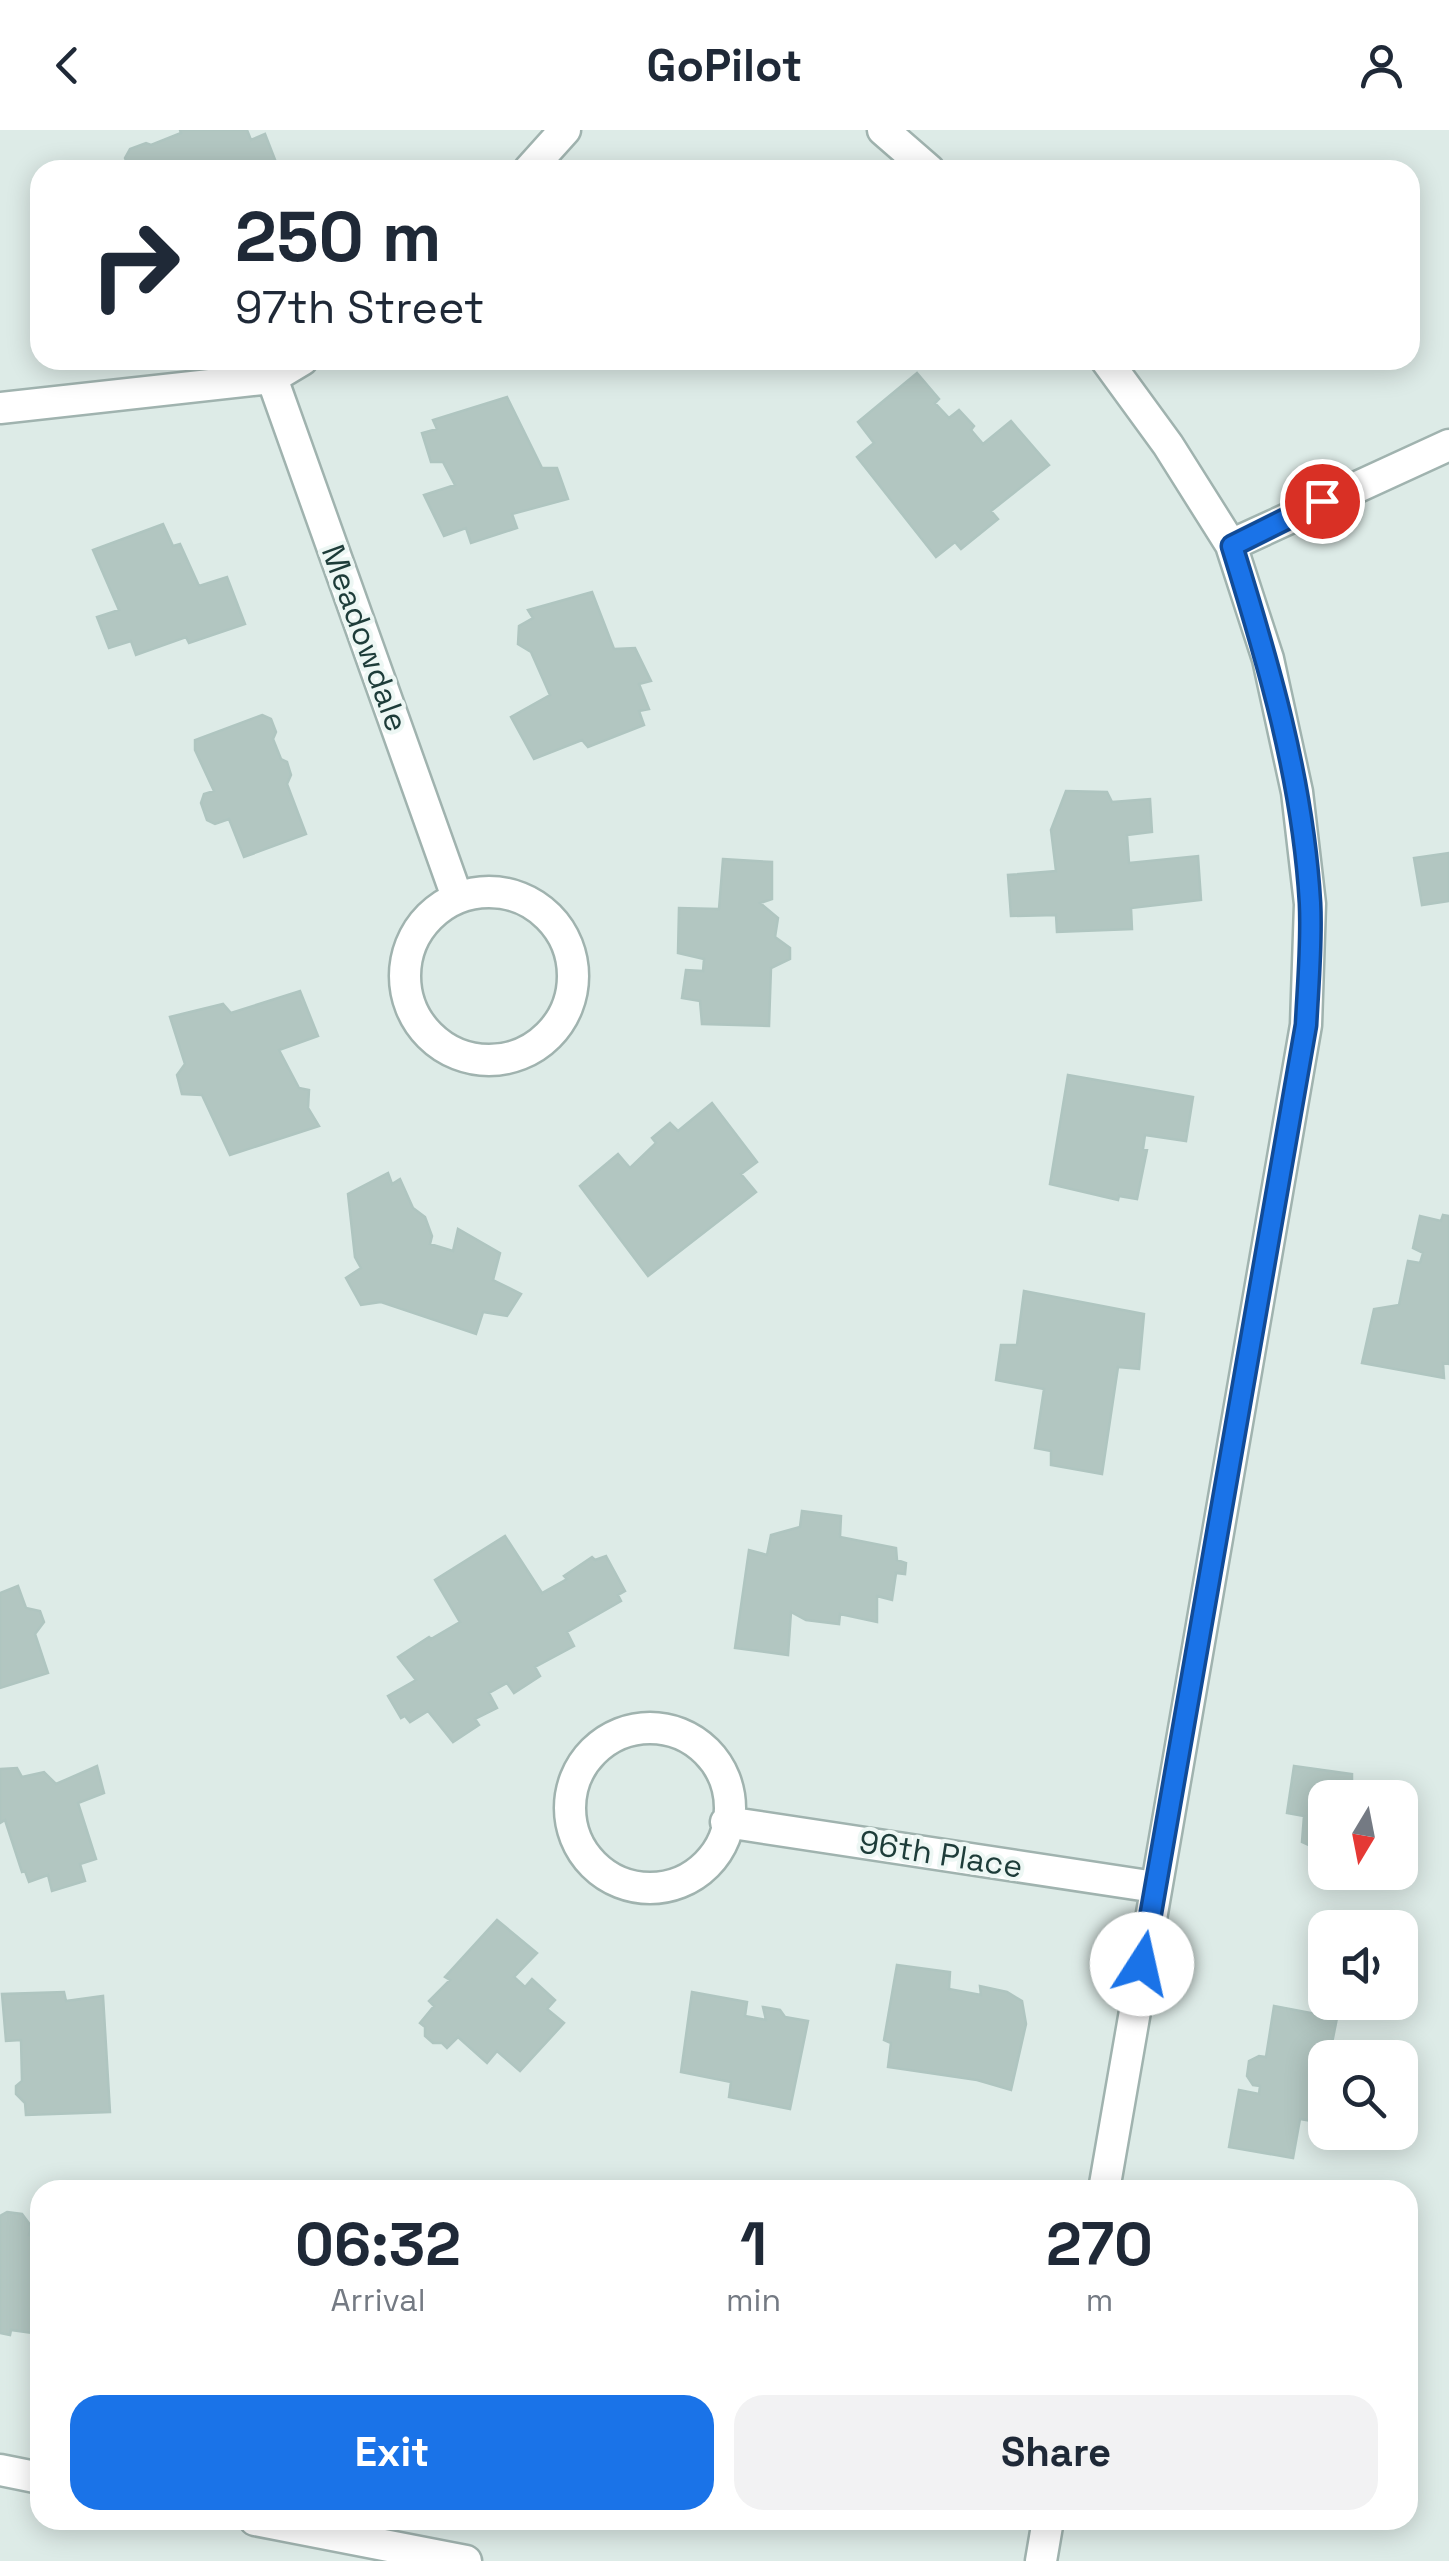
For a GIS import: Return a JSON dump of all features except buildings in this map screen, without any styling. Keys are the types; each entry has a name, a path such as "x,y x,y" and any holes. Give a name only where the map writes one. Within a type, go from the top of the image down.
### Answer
{"street":[{"path":"538,160 565,130"},
{"path":"884,130 918,160"},
{"path":"0,408 272,378 285,370"},
{"path":"1106,2180 1306,1025 1310,904 1297,792 1268,659 1232,546 1168,445 1113,370"},
{"name":"Meadowdale","path":"272,378 457,898"},
{"path":"1232,546 1352,486 1449,445"},
{"path":"484,891 523,899 556,923 569,946 574,973 566,1012 541,1044 517,1056 488,1061 460,1056 435,1042 416,1019 406,992 405,962 414,936 433,913 457,898 484,891"},
{"path":"643,1728 682,1733 705,1748 722,1770 731,1795 726,1822 722,1848 705,1868 684,1882 658,1889 632,1887 608,1876 582,1849 575,1837 570,1811 572,1786 584,1762 603,1742 628,1730 643,1728"},
{"name":"96th Place","path":"726,1822 1155,1887"},
{"path":"0,2470 30,2476"},
{"path":"306,2530 466,2561"},
{"path":"1041,2561 1046,2530"}],"route":[{"path":"1142,1964 1306,1025 1310,904 1297,792 1268,659 1232,546 1322,501"}]}
